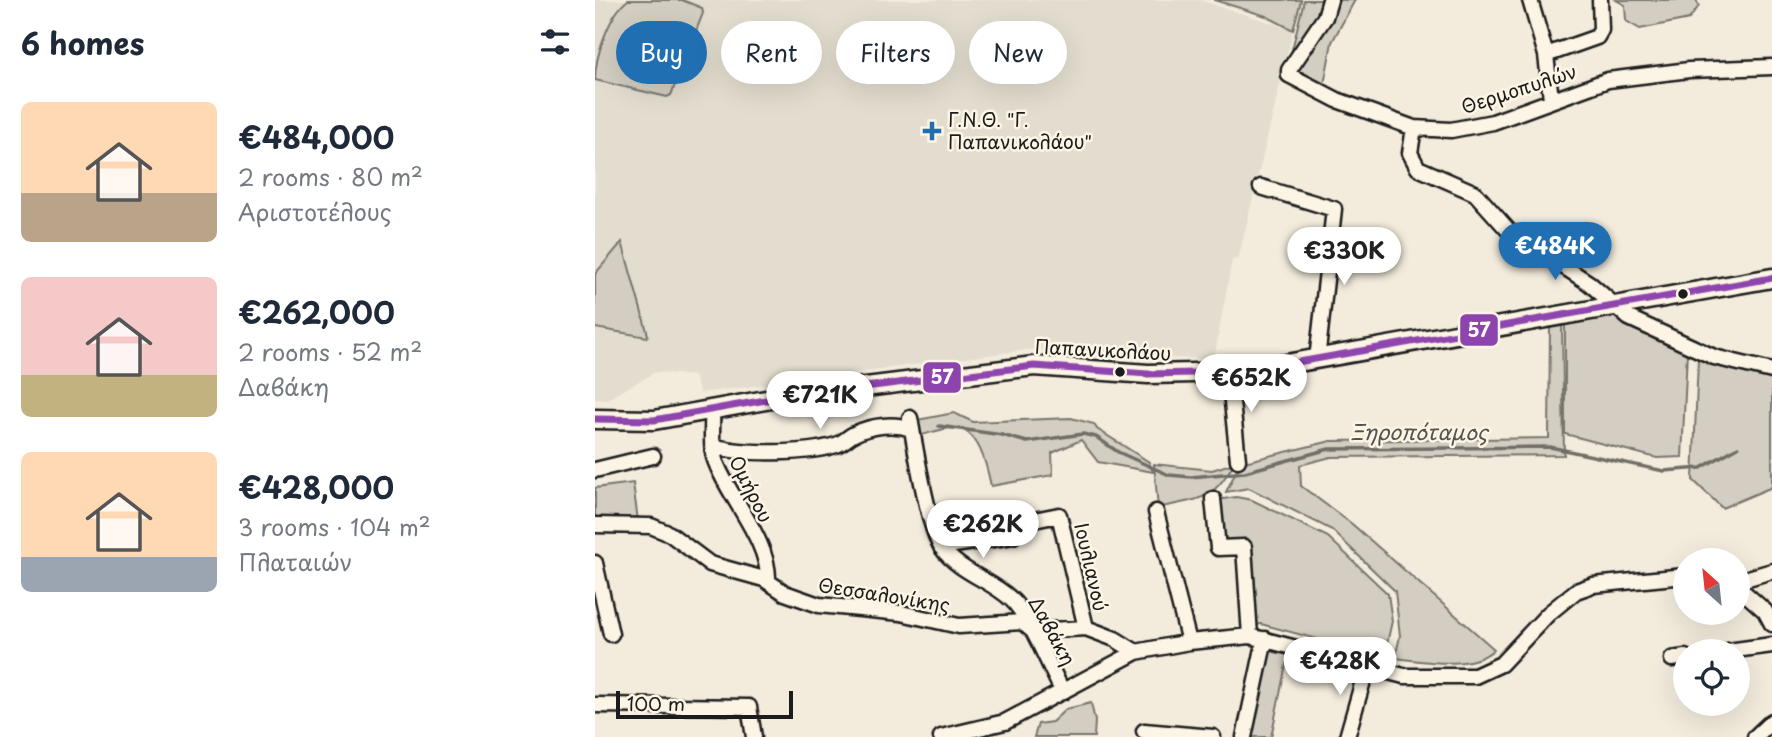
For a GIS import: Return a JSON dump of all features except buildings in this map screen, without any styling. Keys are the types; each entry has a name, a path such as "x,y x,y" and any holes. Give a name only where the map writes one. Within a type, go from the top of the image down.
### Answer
{"main road":[{"name":"Παπανικολάου","path":"595,419 654,420 777,398 1034,366 1147,374 1229,373 1317,360 1772,278"}],"street":[{"name":"Θερμοπυλών","path":"1330,0 1325,18 1289,73 1337,100 1414,128 1471,128 1608,80 1689,70 1772,68"},
{"path":"1530,0 1546,55 1551,99"},
{"path":"1546,55 1597,37 1601,32 1600,0"},
{"path":"1414,128 1410,153 1418,168 1475,193 1510,232 1589,283 1614,307 1638,323 1692,349 1772,372"},
{"path":"1261,187 1334,209 1317,360"},
{"path":"1229,373 1238,460"},
{"name":"Ομήρου","path":"712,411 713,446 717,467 762,553 769,570 768,581"},
{"path":"713,446 727,450 811,450 840,444 863,431 911,423 926,497 941,547"},
{"path":"595,470 653,456"},
{"path":"1213,499 1218,548 1244,547 1258,638 1244,737"},
{"path":"1156,512 1189,642"},
{"name":"Ιουλιανού","path":"941,547 1013,536 1019,523 1059,515 1086,628"},
{"name":"Θεσσαλονίκης","path":"595,525 651,526 670,534 710,564 768,581 785,593 818,606 901,614 959,626 1022,622 1033,631 1086,628 1115,639 1136,652"},
{"name":"Δαβάκη","path":"941,547 987,585 1012,599 1033,631 1063,692"},
{"path":"595,562 601,615 611,634"},
{"path":"1750,579 1772,571"},
{"path":"941,737 1005,722 1136,652 1189,642 1258,638 1405,676 1475,677 1501,664 1548,614 1576,590 1593,585 1673,577"},
{"path":"1750,596 1765,611 1772,624"},
{"path":"1750,648 1772,645"},
{"path":"1347,737 1367,667"},
{"path":"595,705 749,707 754,737"},
{"path":"1755,737 1772,721"},
{"path":"1144,731 1213,737"}],"shaded area":[{"name":"Γ.Ν.Θ. \"Γ. Παπανικολάου\"","path":"595,0 1200,0 1293,30 1238,260 1233,259 1231,265 1214,359 1146,357 1081,349 1026,350 700,393 694,376 656,372 605,400 595,398"},
{"path":"628,0 682,0 702,8 700,21 616,21 616,84 675,84 671,95 667,97 595,80 597,60 604,37"},
{"path":"1214,0 1301,0 1293,30 1266,16"},
{"path":"1304,0 1327,0 1322,16 1290,58"},
{"path":"1334,0 1355,0 1332,42 1323,90 1293,73"},
{"path":"1616,0 1696,0 1699,6 1689,19 1640,29 1626,21 1625,5"},
{"path":"622,242 647,337 595,328 595,274"},
{"path":"1617,315 1687,352 1682,457 1657,458 1565,434 1565,325"},
{"path":"1562,323 1564,455 1331,457 1300,465 1301,486 1352,524 1494,649 1485,656 1447,663 1395,658 1400,636 1395,591 1332,530 1249,488 1226,492 1240,463 1331,441 1549,438 1550,326"},
{"path":"1698,359 1772,379 1772,487 1722,508 1693,480"},
{"path":"954,413 973,422 1071,418 1094,424 1097,429 1149,462 1153,472 1098,462 1081,440 1052,453 1053,475 991,486 980,450 970,434 954,428 915,437 912,421"},
{"path":"1234,463 1219,485 1203,497 1158,508 1154,464 1212,470"},
{"path":"633,483 638,521 595,519 595,488"},
{"path":"1236,497 1252,500 1328,537 1388,594 1392,621 1384,657 1261,624 1254,625 1250,541 1225,541 1217,500"},
{"path":"1269,651 1288,655 1271,737 1249,737"},
{"path":"1091,703 1095,721 1094,737 1034,737 1038,724 1052,722 1066,709"}],"waterway":[{"name":"Ξηροπόταμος","path":"939,426 1002,435 1027,442 1083,434 1096,437 1118,452 1169,475 1191,477 1245,472 1329,449 1550,447 1664,471 1701,468 1738,447"}],"transit line":[{"name":"57","path":"595,419 654,420 777,398 1034,366 1148,374 1242,372 1772,278"}],"place":[{"name":"Γ.Ν.Θ. \"Γ. Παπανικολάου\"","path":"932,131"}]}
